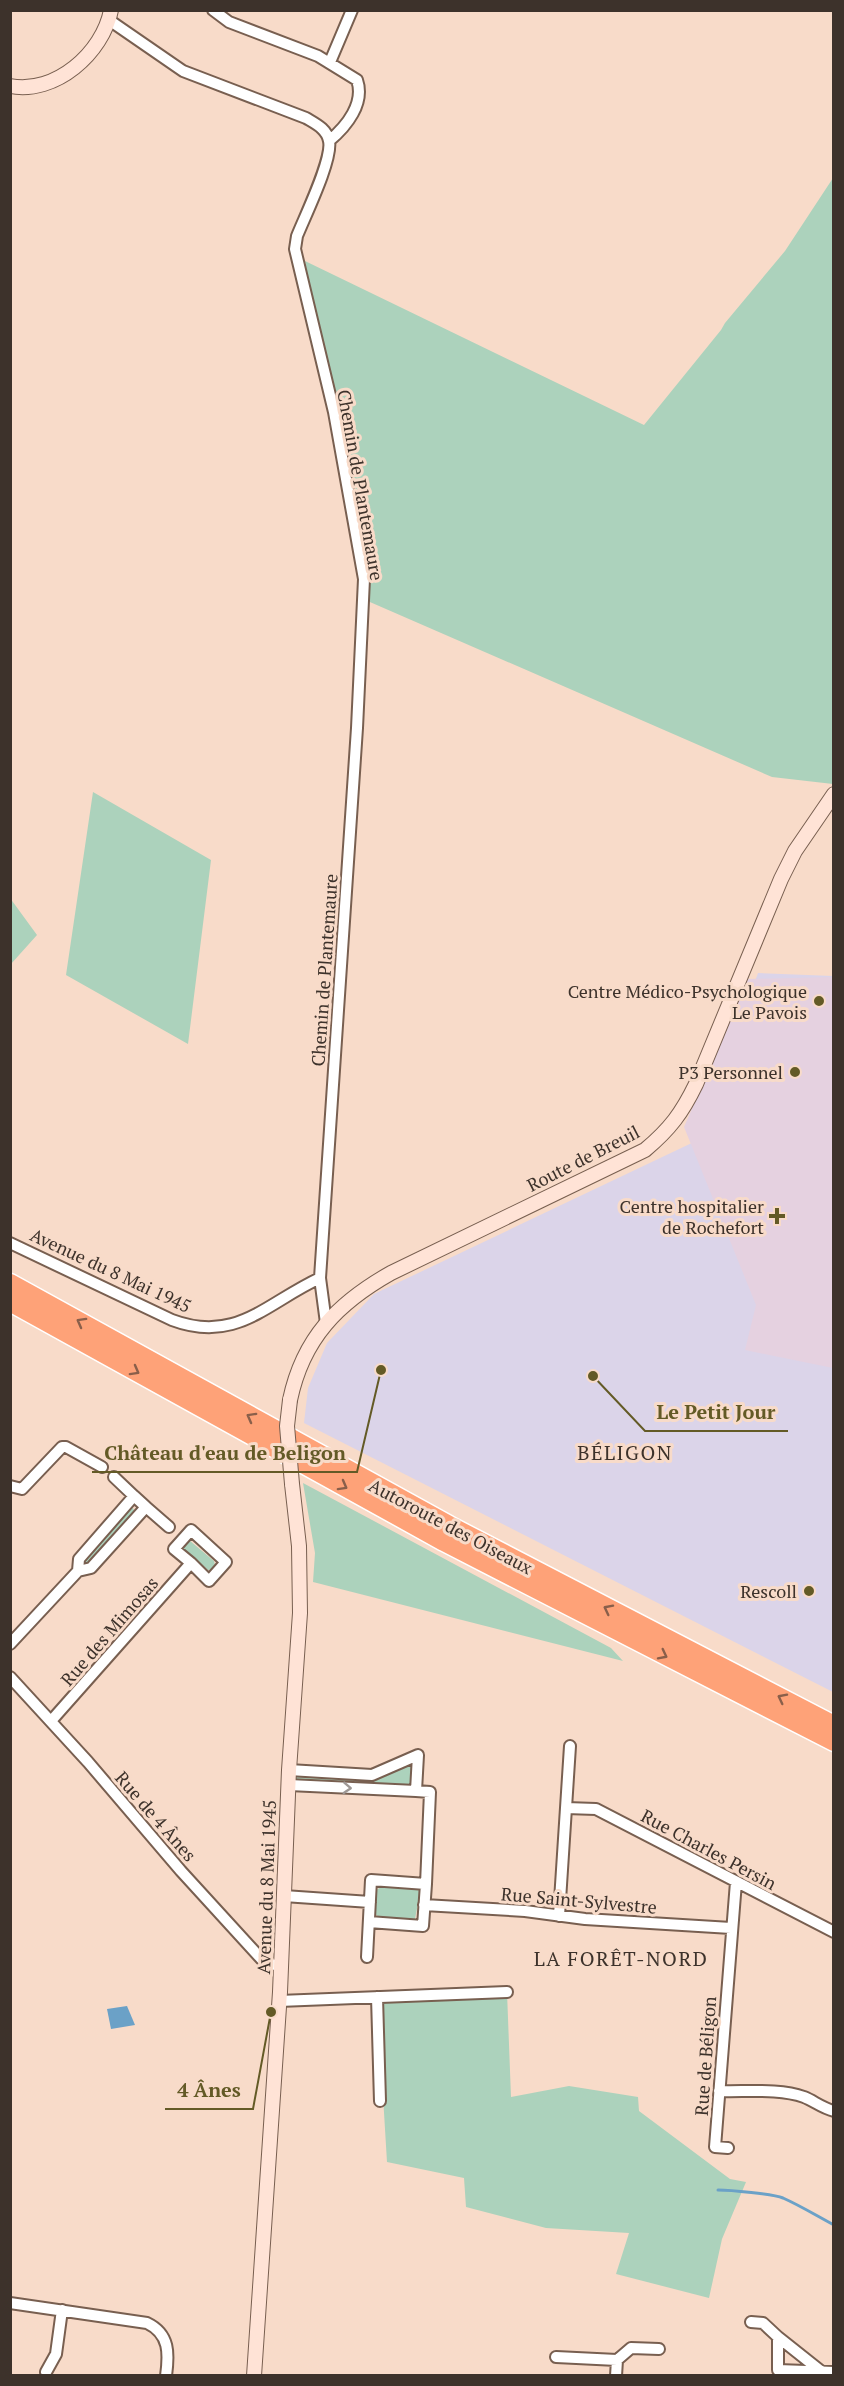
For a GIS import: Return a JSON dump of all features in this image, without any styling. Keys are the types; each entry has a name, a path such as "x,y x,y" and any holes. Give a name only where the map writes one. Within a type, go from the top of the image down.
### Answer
{"highway":[{"name":"Autoroute des Oiseaux","path":"10,1283 459,1531 834,1725"},
{"name":"Autoroute des Oiseaux","path":"10,1302 444,1542 834,1742"}],"street":[{"path":"10,86 42,86 62,77 92,50 110,15 183,71 306,118 323,128 330,141 343,129 355,111 360,89 357,80 330,62 229,22 213,10"},
{"path":"330,62 352,10"},
{"name":"Chemin de Plantemaure","path":"320,1278 357,728 364,579 334,412 296,249 297,236 329,157 330,141"},
{"name":"Route de Breuil","path":"290,1400 302,1359 326,1323 344,1303 363,1288 645,1150 667,1131 682,1112 696,1084 781,879 807,832 834,794"},
{"name":"Avenue du 8 Mai 1945","path":"10,1243 172,1320 188,1326 203,1328 221,1328 240,1322 320,1278"},
{"path":"320,1278 326,1323"},
{"name":"Avenue du 8 Mai 1945","path":"254,2376 279,2001 289,1770 300,1612 299,1546 287,1426 290,1400"},
{"path":"11,1485 22,1489 62,1448 66,1447 102,1467"},
{"path":"114,1477 169,1527"},
{"path":"78,1571 79,1559 134,1496"},
{"path":"10,1644 78,1571 91,1568 146,1507"},
{"path":"190,1530 226,1562 209,1581 190,1563 174,1549 190,1530"},
{"name":"Rue des Mimosas","path":"51,1720 190,1563"},
{"name":"Rue de 4 Ânes","path":"10,1677 51,1720 181,1871 265,1963 281,1966"},
{"path":"560,1916 570,1746"},
{"path":"289,1770 372,1775 418,1755 416,1791"},
{"path":"289,1785 430,1792 423,1926 369,1922"},
{"name":"Rue Charles Persin","path":"566,1808 596,1809 834,1932"},
{"path":"367,1957 371,1880 426,1884"},
{"name":"Rue de Béligon","path":"728,2148 715,2147 736,1882"},
{"path":"284,1896 370,1902"},
{"name":"Rue Saint-Sylvestre","path":"424,1905 731,1928"},
{"path":"279,2001 507,1992"},
{"path":"377,1997 380,2101"},
{"path":"719,2091 790,2094 804,2097 818,2106 834,2111"},
{"path":"10,2303 140,2322 153,2326 165,2339 168,2349 166,2376"},
{"path":"46,2372 56,2354 62,2310"},
{"path":"751,2322 763,2323 822,2372"},
{"path":"778,2337 778,2373 834,2372"},
{"path":"556,2357 617,2360 631,2348 659,2349"},
{"path":"616,2376 617,2360"}],"shaded area":[{"path":"758,973 833,976 833,1692 304,1423 308,1388 327,1343 374,1294 696,1141"},
{"name":"Centre hospitalier de Rochefort","path":"833,977 833,1368 745,1350 756,1305 684,1127 748,979"}],"green space":[{"path":"833,178 833,784 772,777 363,599 305,261 644,425 785,251"},
{"path":"93,792 211,860 188,1044 66,975"},
{"path":"10,898 37,935 11,964 10,964"},
{"path":"303,1483 611,1648 623,1661 313,1582 315,1553"},
{"path":"133,1508 135,1513 89,1562 84,1564 83,1561 129,1509"},
{"path":"189,1540 214,1561 216,1569 208,1570 184,1549 183,1544"},
{"path":"418,1755 416,1791 289,1785 289,1770 372,1775"},
{"path":"383,1886 418,1889 420,1893 415,1919 394,1921 374,1913 376,1890"},
{"path":"507,1992 511,2097 569,2086 638,2097 639,2111 730,2179 746,2182 722,2239 709,2298 616,2274 629,2233 546,2228 466,2207 464,2178 387,2162 377,1997"}],"water":[{"path":"127,2006 135,2025 111,2029 107,2009"}],"waterway":[{"path":"718,2190 741,2191 783,2198 834,2225"}],"place":[{"name":"Centre Médico-Psychologique Le Pavois","path":"819,1001"},
{"name":"P3 Personnel","path":"795,1072"},
{"name":"Centre hospitalier de Rochefort","path":"777,1216"},
{"name":"Château d'eau de Beligon","path":"381,1370"},
{"name":"Le Petit Jour","path":"593,1376"},
{"name":"Rescoll","path":"809,1591"},
{"name":"4 Ânes","path":"271,2012"}],"district":[{"name":"BÉLIGON","path":"625,1452"},
{"name":"LA FORÊT-NORD","path":"621,1958"}]}
